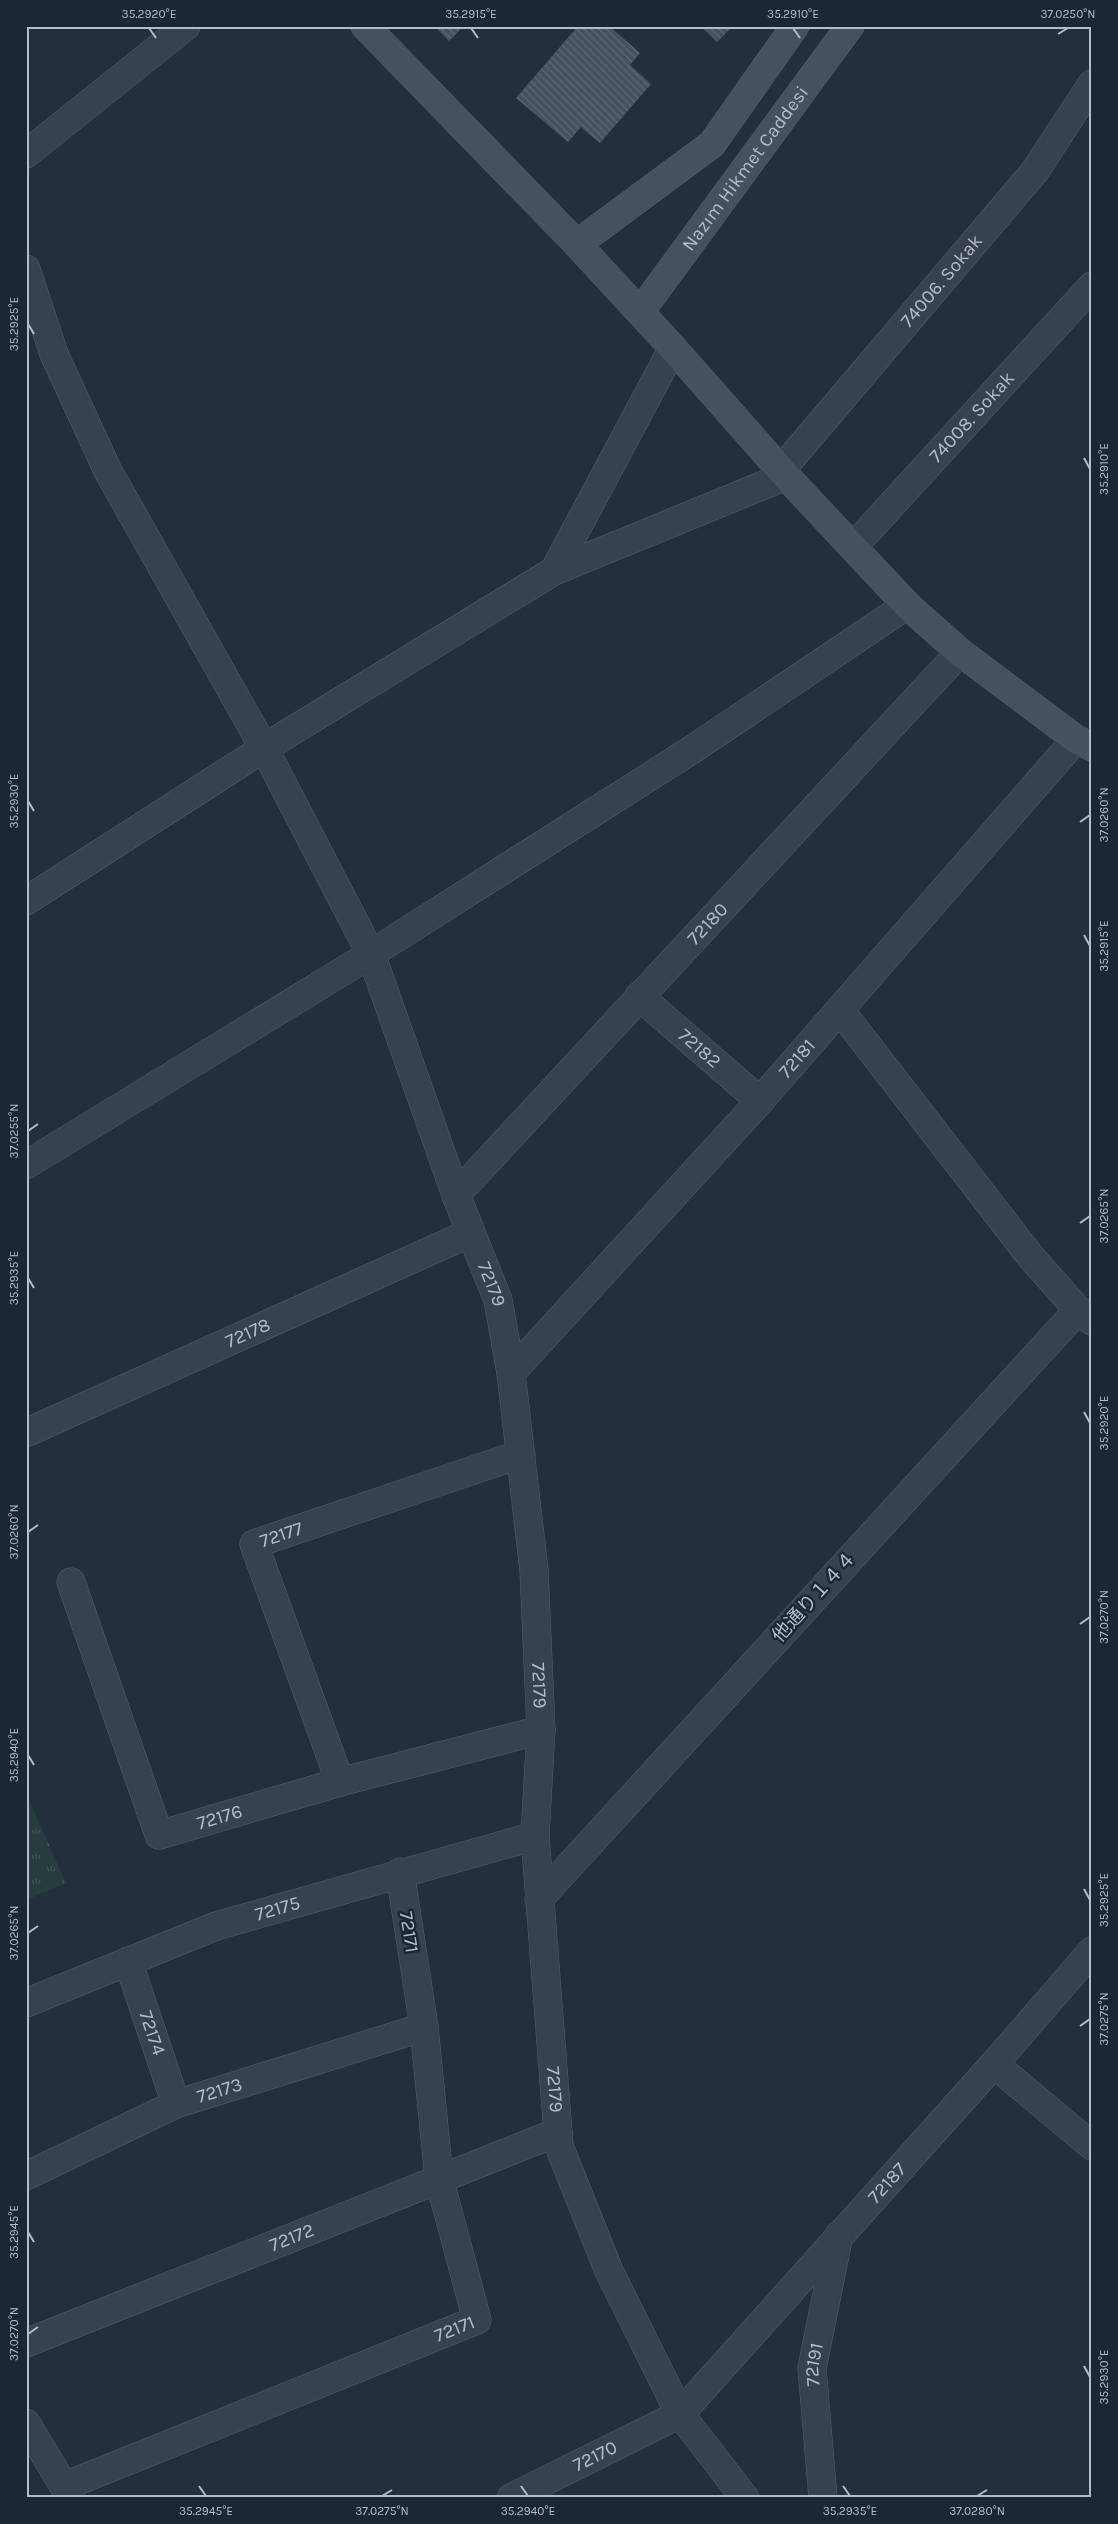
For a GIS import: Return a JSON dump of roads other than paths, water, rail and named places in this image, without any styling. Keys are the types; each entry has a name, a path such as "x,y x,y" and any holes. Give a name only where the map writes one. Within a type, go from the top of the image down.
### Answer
{"main road":[{"path":"365,26 577,244 673,348 783,473 907,605 960,652 1084,743"},
{"path":"577,244 712,144 795,26"},
{"name":"Nazım Hikmet Caddesi","path":"640,312 850,26"}],"street":[{"path":"26,154 186,26"},
{"name":"74006. Sokak","path":"783,473 1035,171 1092,84"},
{"name":"72179","path":"26,269 54,354 108,471 264,748 371,954 456,1195 498,1300 511,1373 534,1570 541,1730 535,1836 560,2146 609,2271 680,2414"},
{"name":"74008. Sokak","path":"853,548 1092,286"},
{"path":"554,571 673,348"},
{"path":"26,900 264,748 554,571 783,473"},
{"path":"26,1165 371,954 693,749 907,605"},
{"name":"72180","path":"456,1195 960,652"},
{"name":"72181","path":"511,1373 1084,743"},
{"name":"72182","path":"639,996 760,1101"},
{"path":"840,1010 1031,1257 1085,1315"},
{"name":"72178","path":"26,1430 28,1432 470,1233"},
{"name":"他通り１４４","path":"539,1899 1085,1315"},
{"name":"72177","path":"340,1782 254,1544 521,1454"},
{"name":"72176","path":"71,1582 159,1835 340,1782 541,1730"},
{"name":"72175","path":"26,2003 216,1926 400,1872 535,1836"},
{"name":"72171","path":"68,2492 477,2320 440,2178 424,2027 400,1872"},
{"name":"72187","path":"680,2414 994,2064 1092,1951"},
{"name":"72174","path":"128,1961 176,2104"},
{"name":"72173","path":"26,2176 176,2104 424,2027"},
{"path":"994,2064 1092,2146"},
{"name":"72172","path":"26,2343 558,2132"},
{"name":"72191","path":"823,2498 812,2368 839,2235"},
{"path":"680,2414 746,2498"},
{"name":"72170","path":"511,2498 680,2414"},
{"path":"26,2423 68,2492"}]}
